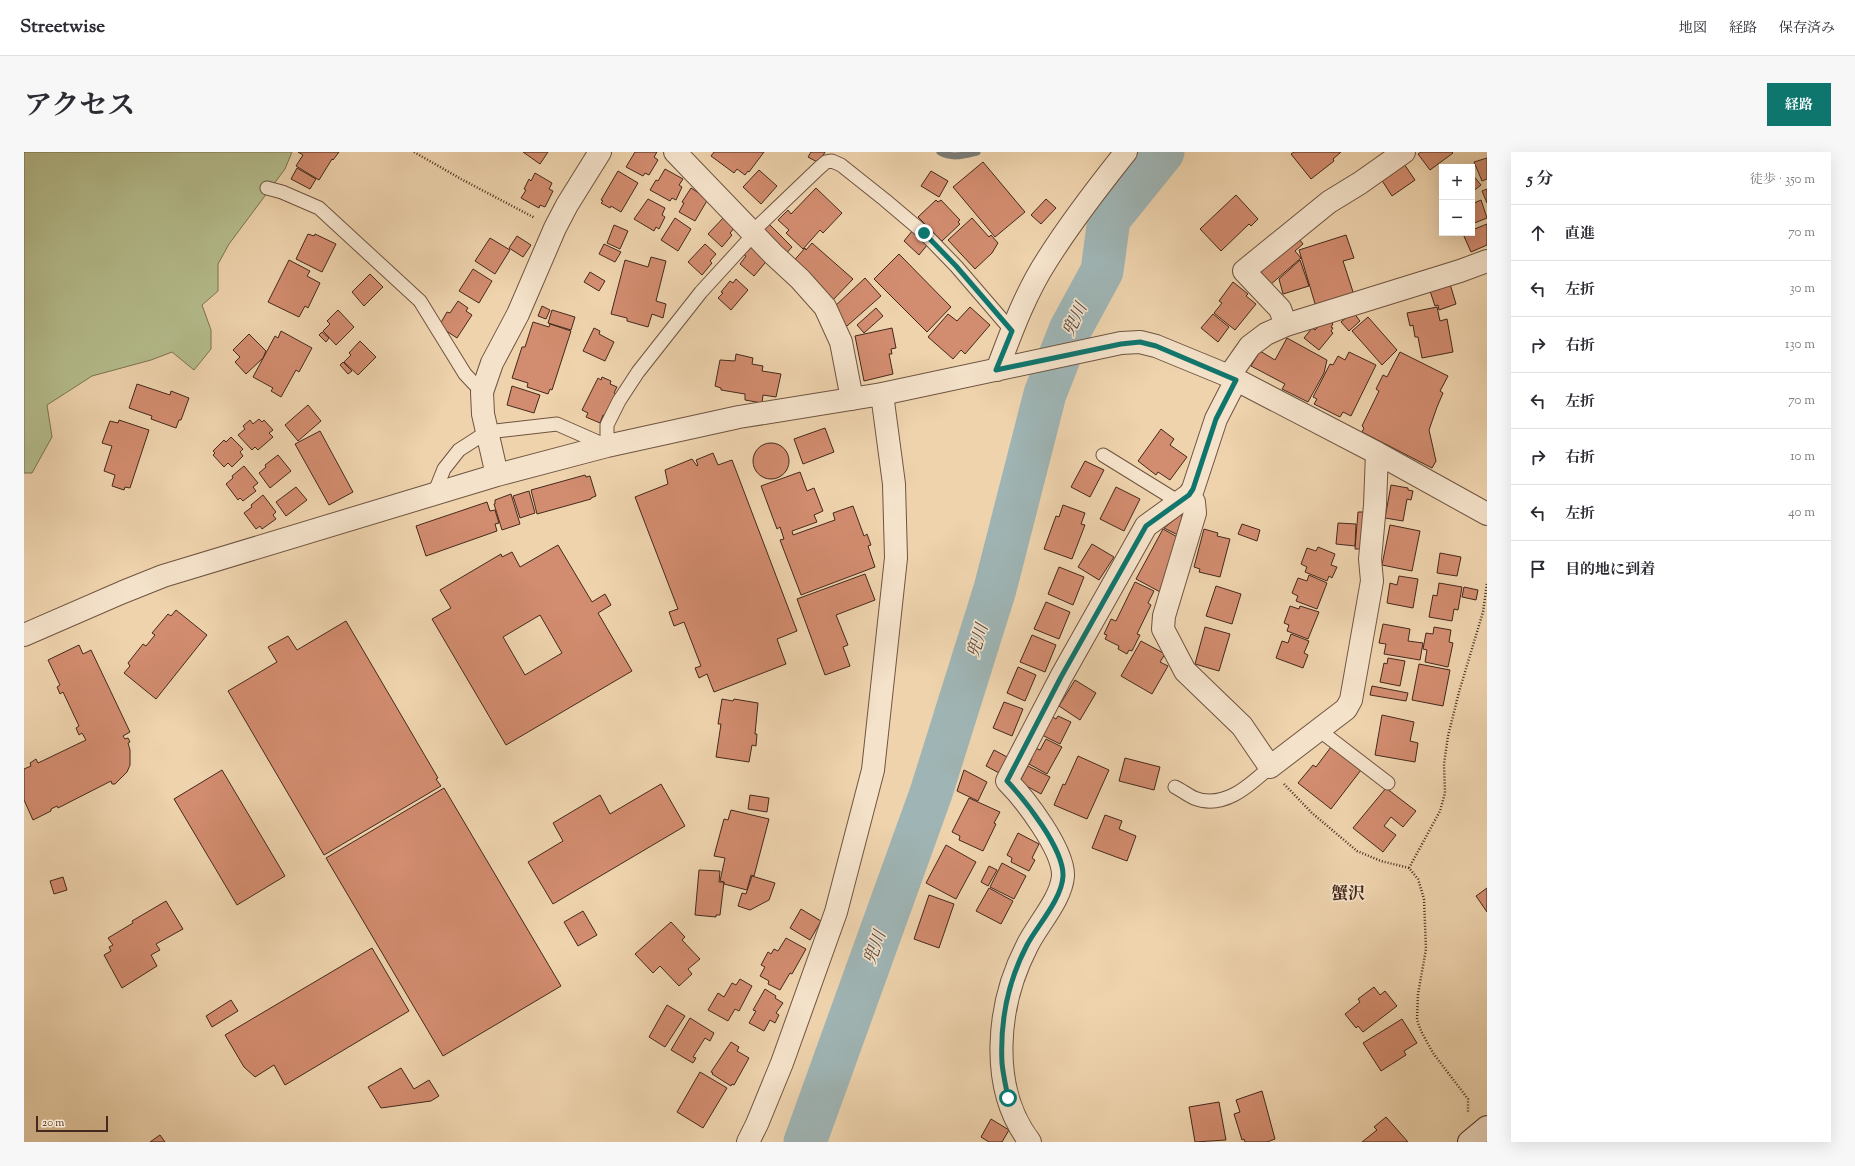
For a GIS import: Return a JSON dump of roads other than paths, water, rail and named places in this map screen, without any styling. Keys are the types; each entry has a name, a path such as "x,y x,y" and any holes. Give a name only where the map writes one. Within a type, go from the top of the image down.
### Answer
{"street":[{"path":"497,475 483,414 482,392 492,363 518,314 555,228 567,205 600,152"},
{"path":"675,152 753,233 800,279 825,307 841,342 852,399"},
{"path":"996,370 1012,331 1046,261 1092,194 1126,152"},
{"path":"1286,325 1280,310 1244,271 1329,202 1360,183 1404,152"},
{"path":"1030,1142 1015,1119 1008,1098 1002,1064 1002,1026 1011,984 1027,945 1041,925 1062,885 1063,874 1058,856 1038,817 1022,796 1007,781 1061,677 1146,526 1184,498 1193,489 1216,419 1233,378 1250,346 1266,334 1286,325 1460,271 1487,261"},
{"path":"24,636 163,576 497,475 607,446 739,417 882,394 1121,344 1140,342 1156,346 1233,378 1377,453 1487,514"},
{"path":"748,1142 782,1063 836,912 873,770 896,558 894,484 882,394"},
{"path":"1184,498 1194,502 1195,513 1164,616 1163,629 1185,671 1242,726 1270,767 1346,709 1351,700 1372,581 1370,559 1375,505 1377,453"},
{"path":"1469,1142 1487,1127"}],"lane":[{"path":"434,494 444,469 459,450 487,432 557,424 607,446 607,425 619,401 638,372 701,292 753,233 826,162 832,161 841,165 924,233 956,266 1012,331"},
{"path":"267,188 282,192 319,208 420,301 464,374 482,392"},
{"path":"1103,455 1184,498"},
{"path":"1319,730 1388,783"},
{"path":"1175,787 1195,798 1206,800 1223,800 1240,792 1270,767"}],"waterway":[{"path":"940,152 954,156 977,152"},
{"name":"兜川","path":"805,1142 931,793 995,589 1045,394 1070,330 1102,271 1109,219 1163,152"}],"district":[{"name":"蟹沢","path":"1348,895"}]}
